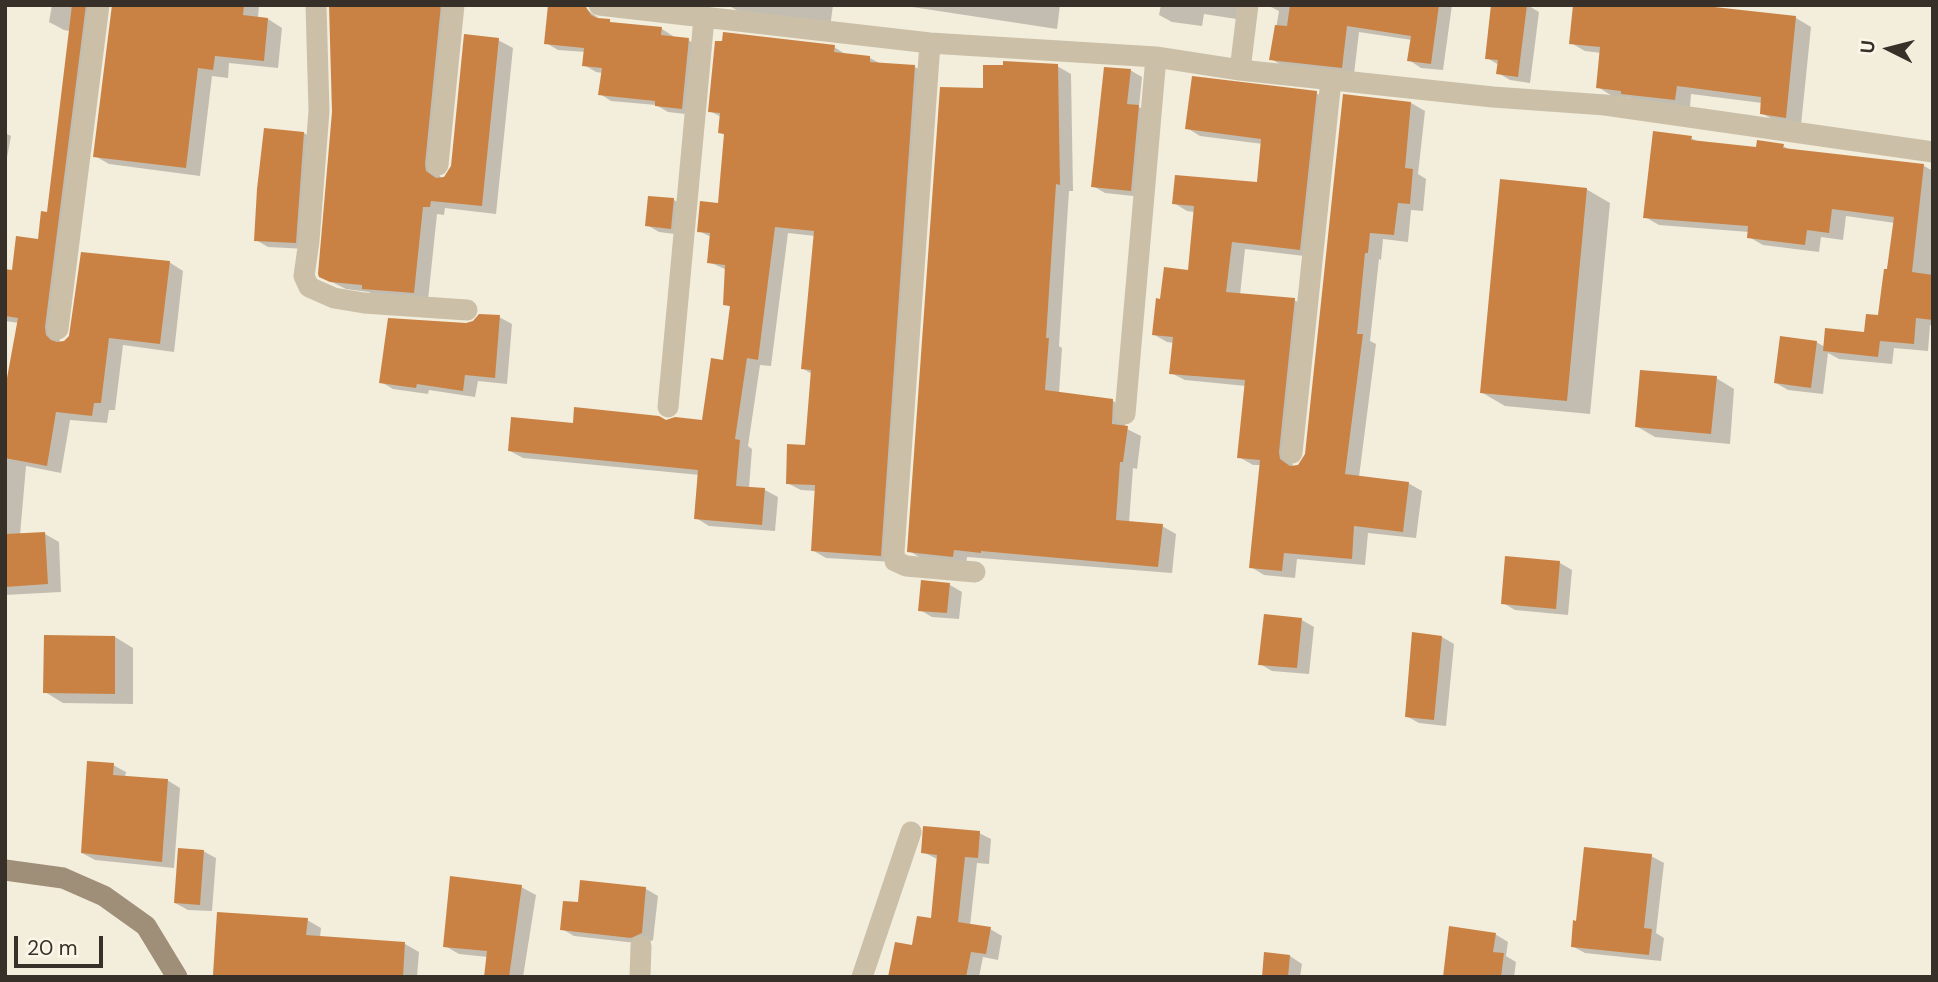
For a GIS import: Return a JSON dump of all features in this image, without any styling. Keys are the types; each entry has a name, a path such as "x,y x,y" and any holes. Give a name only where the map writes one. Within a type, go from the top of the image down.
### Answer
{"street":[{"path":"58,329 99,5"},
{"path":"316,5 319,111 304,276 309,287 344,300 467,310"},
{"path":"438,164 454,5"},
{"path":"599,5 930,43 1156,57 1331,80 1493,97 1605,105 1933,152"},
{"path":"1240,70 1248,5"},
{"path":"668,407 704,18"},
{"path":"930,43 894,552 895,561 906,566 975,572"},
{"path":"1125,414 1156,57"},
{"path":"1292,453 1331,80"},
{"path":"862,977 911,832"},
{"path":"5,870 63,878 104,896 146,926 177,977"},
{"path":"640,977 641,946"}],"building":[{"path":"72,5 86,5 46,335 57,342 64,341 69,336 81,252 170,261 160,344 109,338 101,403 94,403 92,416 56,412 47,466 5,458 5,389 18,318 5,316 5,269 12,270 16,236 38,239 41,211 47,212"},
{"path":"112,5 244,5 243,15 268,18 264,61 215,56 213,70 198,68 186,168 93,157"},
{"path":"329,5 441,5 425,164 426,171 436,178 444,177 451,166 464,34 499,38 482,206 431,201 430,207 423,207 414,293 362,289 362,285 330,282 318,274 332,112"},
{"path":"548,5 586,7 591,15 610,19 610,22 662,27 661,35 689,38 682,109 655,106 655,101 598,95 602,68 582,66 584,48 544,44"},
{"path":"1290,5 1439,5 1431,64 1407,61 1411,36 1347,26 1342,68 1269,60 1275,25 1287,26"},
{"path":"1491,5 1527,5 1518,77 1496,74 1498,60 1485,59"},
{"path":"1573,5 1696,5 1796,16 1786,118 1760,114 1761,97 1677,86 1675,100 1621,94 1621,91 1596,88 1600,47 1569,44"},
{"path":"723,32 835,45 834,52 870,56 870,62 915,65 881,556 811,551 815,485 786,484 787,444 805,445 811,370 801,369 814,231 775,227 758,360 747,358 735,439 740,440 736,486 765,488 762,525 694,519 698,470 508,451 511,417 573,423 574,407 659,416 666,420 675,417 702,420 711,358 723,360 730,306 723,305 725,265 707,263 710,233 697,232 700,201 718,203 724,134 718,133 720,113 708,112 715,41 722,41"},
{"path":"1003,61 1058,64 1060,185 1056,184 1045,390 1113,399 1112,424 1128,426 1123,462 1120,462 1116,520 1163,524 1158,567 981,551 954,550 953,557 907,552 940,87 983,88 983,65 1003,65"},
{"path":"1104,67 1131,69 1127,104 1139,105 1131,191 1091,187"},
{"path":"1192,76 1317,91 1300,250 1232,242 1226,292 1295,298 1279,452 1280,459 1290,466 1298,465 1305,454 1343,94 1411,102 1405,168 1413,169 1410,204 1398,203 1394,235 1370,233 1368,253 1365,253 1357,334 1363,334 1345,474 1409,482 1403,532 1354,526 1352,559 1284,553 1282,571 1249,568 1260,460 1237,458 1245,380 1169,374 1173,337 1152,335 1156,298 1160,299 1164,267 1188,270 1194,206 1172,204 1175,175 1257,182 1261,139 1185,129"},
{"path":"264,128 304,132 296,243 254,241"},
{"path":"1653,131 1692,136 1691,140 1756,147 1757,140 1784,144 1783,148 1924,164 1912,272 1933,275 1933,320 1916,318 1914,344 1880,341 1878,357 1823,351 1825,328 1864,332 1866,314 1878,315 1894,217 1832,209 1829,233 1807,230 1805,245 1747,238 1748,226 1643,218"},
{"path":"1500,179 1587,188 1567,401 1480,393"},
{"path":"648,196 674,198 671,229 645,226"},
{"path":"479,314 500,315 495,378 465,375 463,391 417,384 416,388 379,383 388,318 466,323 473,321"},
{"path":"1780,336 1817,341 1811,388 1774,383"},
{"path":"1640,370 1717,376 1711,434 1635,427"},
{"path":"45,532 48,584 5,587 5,534"},
{"path":"1505,556 1560,561 1556,609 1501,604"},
{"path":"921,580 950,583 947,613 918,611"},
{"path":"1264,614 1302,618 1297,668 1258,665"},
{"path":"1412,632 1442,636 1434,720 1405,717"},
{"path":"44,635 115,636 115,694 43,693"},
{"path":"87,761 114,763 113,775 168,779 162,862 81,853"},
{"path":"923,826 980,831 978,858 965,857 958,922 991,927 986,954 971,952 966,977 888,977 895,942 912,945 917,916 931,918 937,855 921,853"},
{"path":"1584,847 1652,854 1644,928 1652,929 1649,955 1571,947"},
{"path":"178,848 204,850 200,905 174,903"},
{"path":"450,876 522,885 509,977 484,977 487,951 443,947"},
{"path":"580,880 646,887 642,933 631,938 560,930 563,901 578,902"},
{"path":"217,912 308,918 306,935 405,942 403,977 213,975"},
{"path":"1449,926 1496,933 1493,952 1504,953 1501,977 1443,977"},
{"path":"1264,952 1290,955 1288,977 1262,977"}]}
